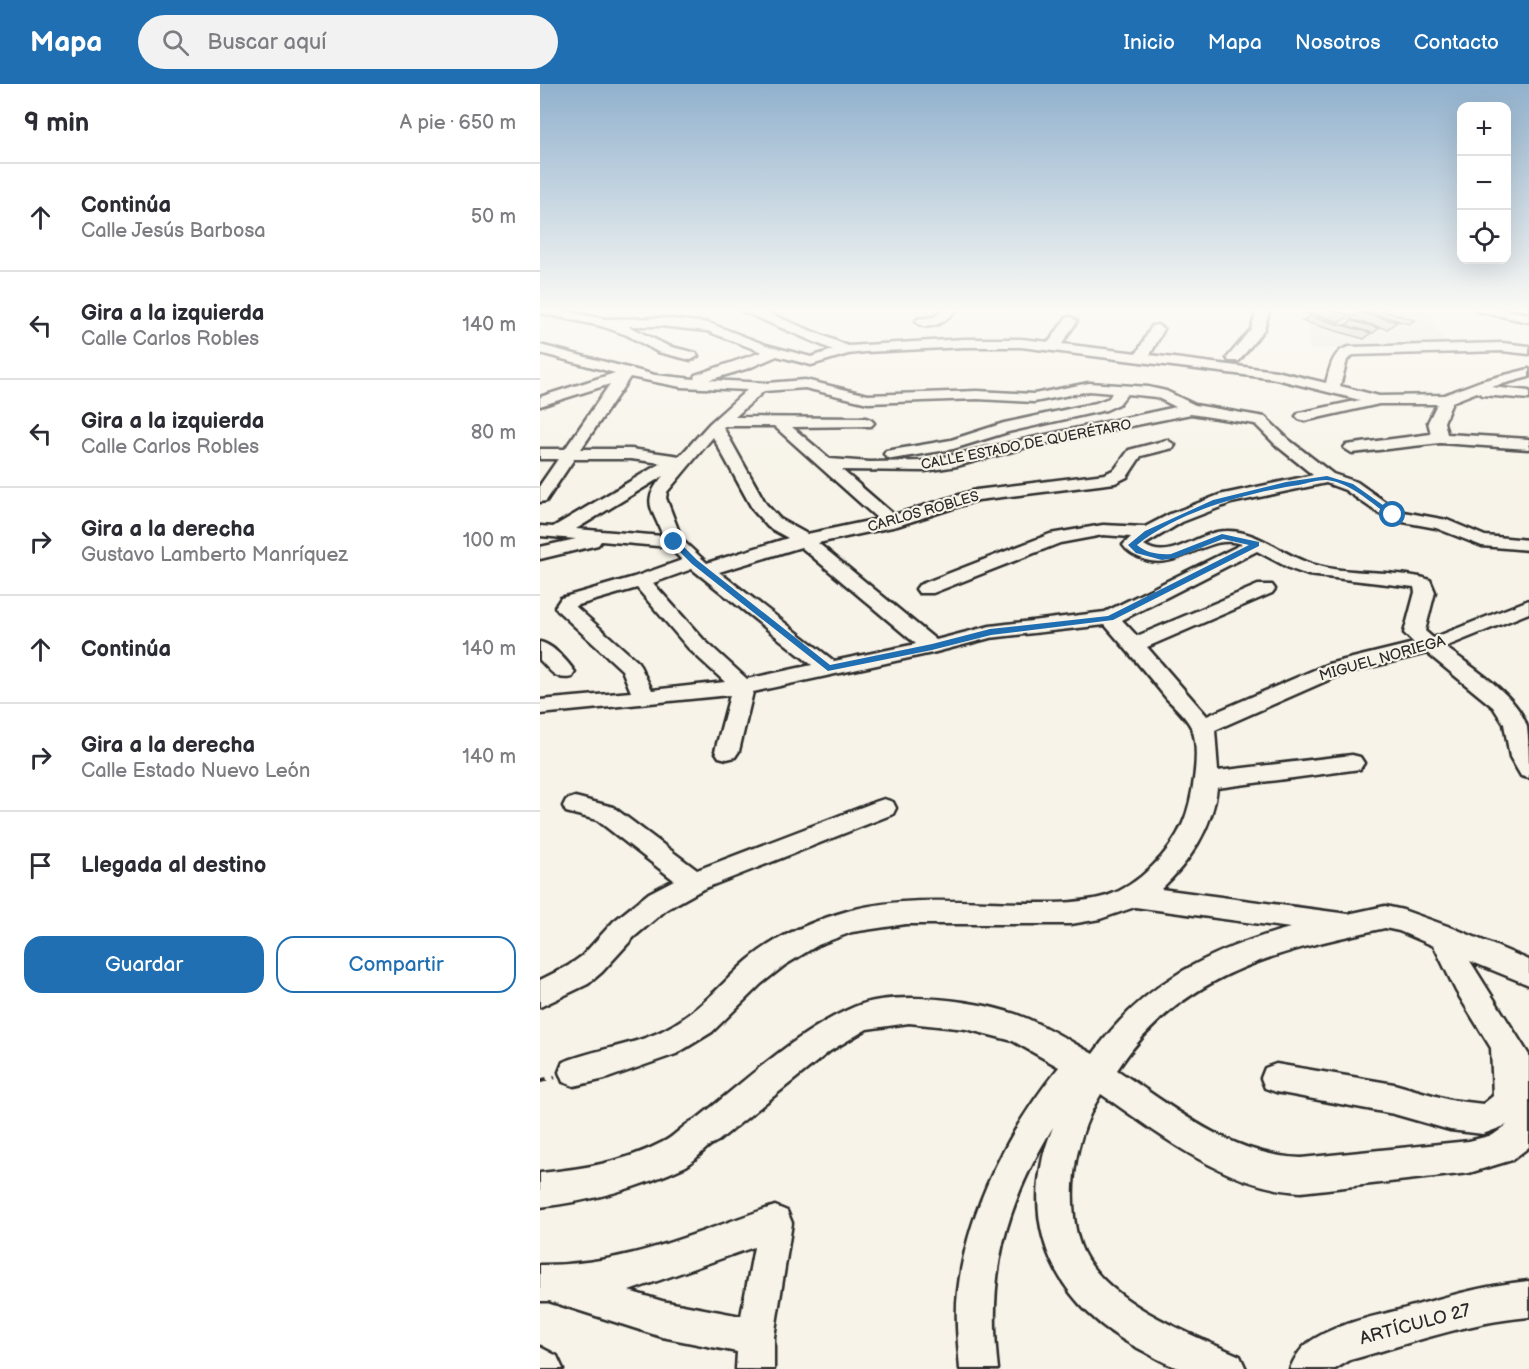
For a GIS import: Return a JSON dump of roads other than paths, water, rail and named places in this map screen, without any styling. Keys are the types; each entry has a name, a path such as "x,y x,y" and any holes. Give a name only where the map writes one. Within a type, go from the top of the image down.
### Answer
{"street":[{"path":"603,368 623,374 681,384 756,391 805,384 849,396 878,399 977,395 1034,398 1083,387 1156,393 1191,409 1260,420 1283,443 1327,478 1351,486 1393,515 1441,524 1482,541 1529,545"},
{"path":"681,384 734,368"},
{"path":"1220,368 1276,375 1379,400"},
{"path":"1332,389 1338,368"},
{"path":"1304,416 1379,400 1446,399 1486,384 1529,373"},
{"path":"541,401 623,374"},
{"path":"540,497 623,374"},
{"path":"823,462 903,453 953,444 1004,428 1101,407 1114,401 1123,389"},
{"path":"1472,390 1529,395"},
{"path":"756,391 718,423 681,461 657,498 674,542 700,566 828,668"},
{"path":"1440,438 1436,422 1446,399"},
{"name":"CALLE ESTADO DE QUERÉTARO","path":"823,462 896,467 946,462 1191,409"},
{"path":"718,423 777,421 866,423"},
{"path":"777,421 891,522"},
{"path":"718,423 759,506 774,524 805,541 932,647"},
{"path":"1352,448 1440,438 1529,444"},
{"name":"CARLOS ROBLES","path":"645,698 631,667 565,607 568,602 782,545 891,522 976,495 1109,479 1121,473 1135,453 1167,445"},
{"path":"540,454 631,454 681,461"},
{"path":"559,531 681,461"},
{"path":"1327,478 1286,484 1216,502 1148,533 1132,545 1139,551 1162,557 1172,556 1222,536 1256,544 1305,568 1340,574 1407,580 1423,584 1425,592 1414,633 1508,710 1515,724 1522,757 1529,770"},
{"path":"926,589 1056,538 1103,530 1148,533"},
{"path":"540,531 674,542"},
{"path":"540,553 614,536"},
{"path":"540,706 645,698 743,687 932,647 990,632 1110,618 1256,544"},
{"path":"641,581 696,644 743,687"},
{"path":"1132,646 1265,589"},
{"name":"MIGUEL NORIEGA","path":"1203,726 1335,669 1430,646 1529,606"},
{"path":"574,1072 613,1064 671,1043 707,1017 761,966 802,940 830,928 868,917 911,913 1055,914 1116,904 1132,896 1160,874 1192,832 1203,809 1207,781 1203,726 1110,618"},
{"path":"540,648 564,672"},
{"path":"727,751 743,687"},
{"path":"1207,781 1352,763"},
{"path":"575,806 604,813 694,882"},
{"path":"540,994 578,975 592,964 624,929 658,901 694,882 884,808"},
{"path":"1132,896 1348,925"},
{"path":"979,1369 975,1330 977,1281 991,1225 1017,1161 1039,1119 1142,1016 1199,974 1247,953 1385,917 1404,921 1443,936 1529,974"},
{"path":"1443,936 1458,970 1529,1085"},
{"path":"540,1190 615,1178 678,1153 698,1133 707,1130 819,1041 862,1017 909,1010 988,1021 1019,1029 1089,1068 1223,1155 1251,1167 1277,1174 1301,1175 1469,1157 1501,1149 1523,1132 1529,1115"},
{"path":"1276,1078 1394,1100 1450,1115 1483,1119 1498,1113 1506,1104 1510,1091 1506,1048"},
{"path":"1089,1068 1059,1150 1054,1181 1056,1216 1070,1264 1094,1294 1121,1319 1154,1338 1227,1369"},
{"path":"775,1223 755,1353 662,1319 542,1283 604,1281 654,1266 733,1235 775,1223"},
{"name":"ARTÍCULO 27","path":"1309,1369 1320,1357 1342,1344 1461,1311 1504,1301 1529,1299"},
{"path":"540,1366 544,1369"}]}
